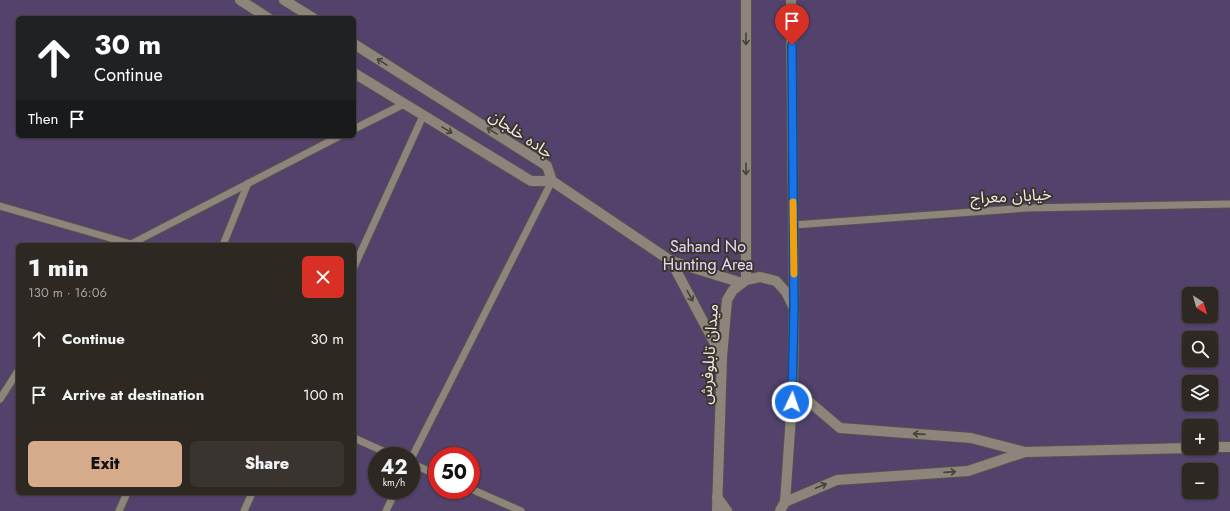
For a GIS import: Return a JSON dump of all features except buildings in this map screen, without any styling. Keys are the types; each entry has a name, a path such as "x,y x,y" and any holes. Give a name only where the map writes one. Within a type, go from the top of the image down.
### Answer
{"main road":[{"path":"240,0 265,16"},
{"path":"284,0 310,16"},
{"path":"744,281 746,0"},
{"path":"783,508 793,388 794,308 791,0"},
{"name":"جاده خلجان","path":"356,45 547,166 552,181 531,181 356,74"},
{"path":"552,181 672,261 744,281 760,277 776,281 786,292 794,308"},
{"path":"672,261 722,357"},
{"name":"میدان تابلوفرش","path":"717,511 716,495 722,357 727,300 733,290 744,281"},
{"path":"793,388 840,428 971,438 1025,452 1182,448"},
{"path":"1218,447 1230,447"},
{"path":"783,508 837,480 968,471 1025,452"},
{"path":"716,495 727,511"}],"lane":[{"path":"356,128 404,104"},
{"path":"356,263 423,116"},
{"path":"132,243 336,138"},
{"path":"417,447 552,181"},
{"path":"224,243 248,183"},
{"name":"خیابان معراج","path":"793,226 1027,208 1230,204"},
{"path":"0,206 127,243"},
{"path":"0,399 16,375"},
{"path":"356,439 374,447"},
{"path":"480,493 521,511"},
{"path":"119,511 126,495"},
{"path":"244,511 251,495"},
{"path":"386,511 392,499"}],"green space":[{"name":"Sahand No Hunting Area","path":"0,0 1230,0 1230,511 0,511"}],"slow traffic":[{"path":"793,202 794,274"}],"route":[{"path":"792,45 794,308 792,402"}]}
